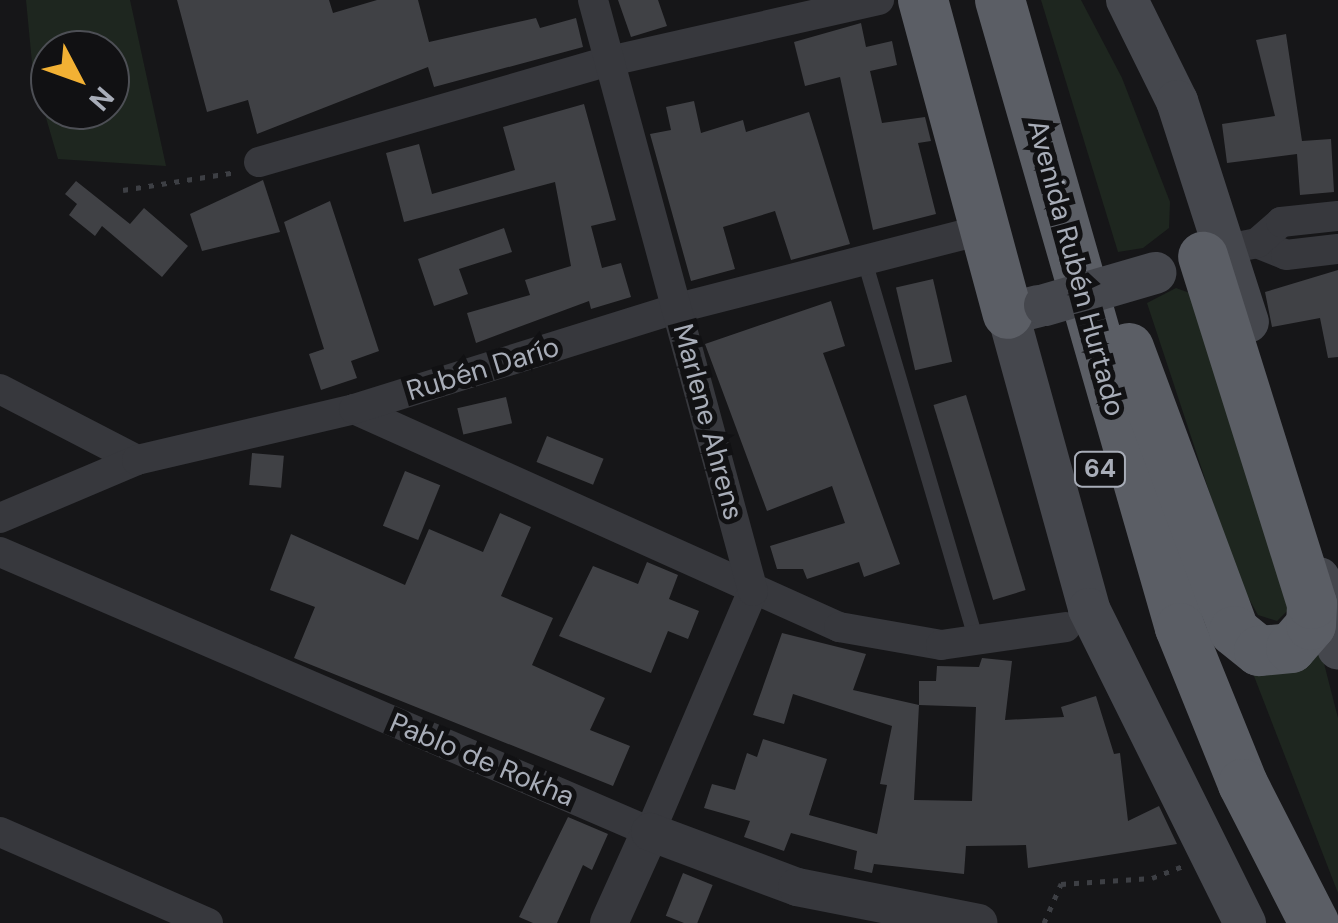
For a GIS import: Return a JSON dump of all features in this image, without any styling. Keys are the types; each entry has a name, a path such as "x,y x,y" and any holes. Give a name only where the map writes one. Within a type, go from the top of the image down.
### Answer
{"highway":[{"path":"923,0 1027,310"},
{"name":"Avenida Rubén Hurtado","path":"967,0 1140,612 1209,791 1274,923"},
{"name":"Avenida Rubén Hurtado","path":"1000,0 1180,628 1232,759 1314,923"},
{"path":"1061,210 1123,330 1234,631 1259,652 1281,652 1306,634 1312,604 1229,250"}],"main road":[{"path":"1096,0 1158,126 1229,250"},
{"path":"1127,0 1178,102 1229,250 1338,648"},
{"path":"1229,250 1027,310 1088,609 1245,923"}],"street":[{"name":"Marlene Ahrens","path":"593,0 752,592"},
{"path":"259,162 610,61 879,0"},
{"path":"1229,250 1281,222 1338,216"},
{"name":"Rubén Darío","path":"0,518 138,460 354,409 678,308 970,233"},
{"path":"1229,250 1286,255 1338,249"},
{"path":"0,389 138,460"},
{"path":"354,409 752,592 868,635 978,645 1066,627"},
{"name":"Pablo de Rokha","path":"0,552 650,832 798,887 978,923"},
{"path":"610,923 752,592"},
{"path":"0,832 208,923"}],"lane":[{"path":"864,260 978,645"}],"path":[{"path":"123,190 222,180 259,162"},
{"path":"1044,923 1061,884 1152,878 1186,864"}],"shaded area":[{"path":"26,0 130,0 166,166 58,159 50,130 130,130 130,30 30,30 30,42"},
{"path":"1041,0 1081,0 1122,78 1170,202 1169,228 1143,248 1118,252"},
{"path":"1176,288 1201,297 1291,607 1277,621 1258,615 1238,579 1147,303"},
{"path":"1319,644 1338,718 1338,893 1247,658"}],"building":[{"path":"177,0 329,0 333,13 377,0 418,0 429,42 536,18 540,28 576,18 583,47 434,87 428,67 257,134 248,100 207,112"},
{"path":"618,0 658,0 667,26 631,37"},
{"path":"861,23 866,47 892,41 897,65 870,71 882,123 925,117 931,141 918,143 936,214 873,230 840,77 805,86 794,42"},
{"path":"1286,34 1302,141 1331,139 1334,192 1300,195 1297,154 1227,163 1222,124 1275,116 1256,40"},
{"path":"694,101 701,133 743,120 746,132 809,112 850,244 791,260 775,211 723,227 735,269 691,281 650,134 671,130 666,107"},
{"path":"584,104 616,220 591,226 602,268 621,263 631,297 591,309 589,301 476,343 467,313 530,295 525,280 571,266 555,182 404,222 386,153 419,144 432,194 515,170 503,127"},
{"path":"263,180 280,232 202,251 190,214"},
{"path":"76,181 130,224 144,208 188,246 162,277 102,226 95,236 69,215 77,204 65,194"},
{"path":"330,201 379,351 351,361 357,378 321,390 309,354 324,349 284,222"},
{"path":"504,228 512,252 459,269 468,294 434,306 418,259"},
{"path":"1338,270 1338,357 1328,358 1320,318 1272,327 1265,292"},
{"path":"933,279 952,362 915,370 896,288"},
{"path":"831,301 845,346 823,353 900,564 864,577 859,562 807,579 803,569 777,569 770,546 845,523 832,486 767,511 705,344"},
{"path":"966,395 1026,590 993,600 933,405"},
{"path":"506,397 512,423 463,435 457,408"},
{"path":"547,436 604,459 593,485 537,462"},
{"path":"252,453 284,456 281,488 249,485"},
{"path":"405,471 440,485 418,540 383,526"},
{"path":"500,513 531,527 501,596 553,618 532,665 605,698 590,730 630,746 613,786 294,658 315,607 270,590 291,534 405,585 429,529 483,552"},
{"path":"647,562 678,575 669,599 699,611 688,639 668,631 651,673 559,636 593,566 638,584"},
{"path":"782,633 866,654 853,690 919,705 919,681 936,681 937,666 979,667 982,658 1012,661 1005,720 1064,717 1061,707 1096,696 1114,754 1120,753 1128,821 1159,806 1177,844 1028,868 1026,845 966,846 964,874 874,864 872,873 854,869 857,851 791,833 784,851 744,837 750,821 704,808 712,784 735,790 747,753 757,757 763,739 827,759 809,815 877,834 887,785 880,784 892,726 793,694 784,724 753,715","holes":["919,705 976,707 972,801 914,800"]},
{"path":"568,817 608,834 592,870 583,865 557,923 533,923 519,917"},
{"path":"683,873 713,885 697,923 684,923 666,916"}]}
